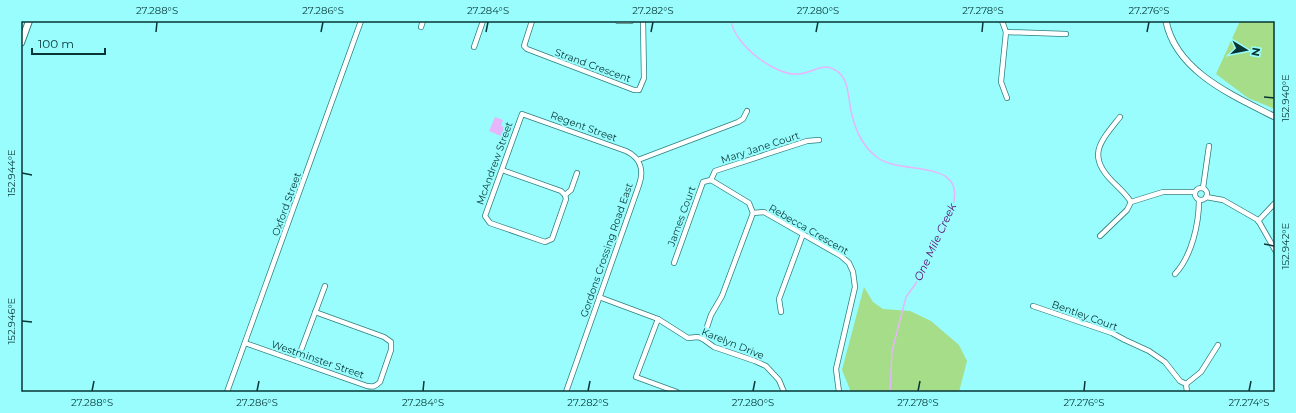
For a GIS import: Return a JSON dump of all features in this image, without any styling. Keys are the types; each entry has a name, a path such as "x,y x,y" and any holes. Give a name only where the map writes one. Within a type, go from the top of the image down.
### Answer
{"main road":[{"path":"21,43 29,21"}],"street":[{"name":"Oxford Street","path":"227,392 361,21"},
{"path":"421,27 423,21"},
{"path":"474,47 483,21"},
{"name":"Strand Crescent","path":"532,21 524,46 527,49 634,90 638,90 644,78 643,21"},
{"path":"618,21 631,21"},
{"path":"1002,21 1006,32 1001,82 1007,98"},
{"path":"1166,21 1168,29 1181,51 1193,66 1211,82 1275,117"},
{"path":"1006,32 1066,34"},
{"path":"638,160 738,122 743,119 747,112"},
{"name":"Regent Street","path":"522,114 626,151 638,160"},
{"name":"McAndrew Street","path":"522,114 485,214 486,220 490,223 542,242 548,242 552,239 566,199 565,195"},
{"path":"1120,117 1100,144 1098,160 1104,172 1131,202"},
{"name":"Mary Jane Court","path":"711,180 715,171 807,141 819,140"},
{"path":"1206,196 1206,191 1203,188 1209,146"},
{"name":"Gordons Crossing Road East","path":"566,392 640,180 641,170 638,160"},
{"path":"502,170 561,191 565,195 571,190 577,173"},
{"name":"Rebecca Crescent","path":"711,180 749,203 754,213 764,212 841,256 849,263 853,272 855,287 836,369 839,392"},
{"name":"James Court","path":"674,263 703,182 711,180"},
{"path":"1100,236 1127,210 1131,202 1163,192 1195,192 1197,189 1203,188"},
{"path":"1175,274 1184,263 1191,243 1199,200 1196,197 1195,192"},
{"path":"1199,200 1204,199 1206,196"},
{"path":"1206,196 1223,200 1258,221 1261,229 1275,250"},
{"path":"1258,221 1275,203"},
{"path":"703,339 711,315 722,296 754,213"},
{"path":"780,312 779,299 803,234"},
{"path":"297,361 325,286"},
{"name":"Karelyn Drive","path":"599,297 658,319 688,338 703,339 714,347 766,366 779,380 784,392"},
{"name":"Bentley Court","path":"1033,306 1112,333 1144,348 1165,362 1180,380 1186,384"},
{"name":"Westminster Street","path":"245,343 367,386 374,387 380,382 391,350 390,342 384,337 315,312"},
{"path":"658,319 636,377 677,392"},
{"path":"1188,392 1186,384 1202,372 1218,345"}],"green space":[{"path":"1240,21 1275,21 1275,109 1248,98 1216,74"},
{"path":"864,287 873,302 883,309 910,311 931,321 959,345 967,361 959,392 851,392 842,370"}],"shaded area":[{"path":"495,117 503,120 501,126 504,127 503,137 489,131"}],"waterway":[{"name":"One Mile Creek","path":"731,21 740,40 748,49 757,57 778,70 802,74 827,67 837,71 845,81 850,108 858,133 865,144 878,158 889,163 931,171 943,175 951,182 955,193 952,209 922,275 906,297 892,351 890,392"}]}
